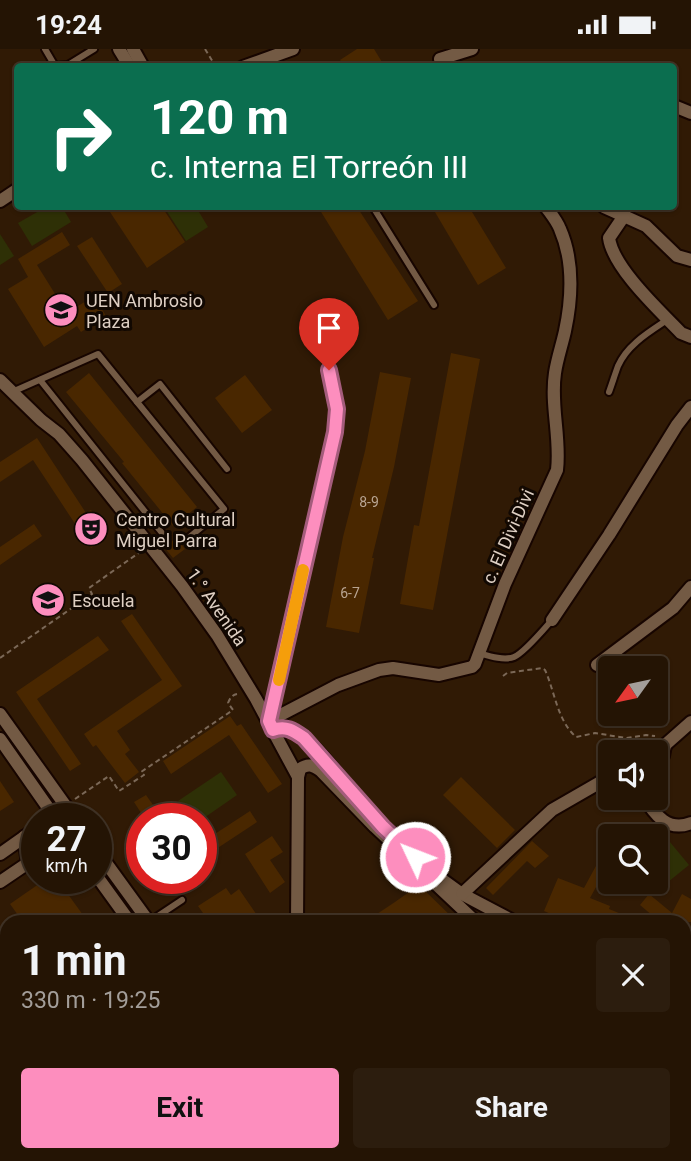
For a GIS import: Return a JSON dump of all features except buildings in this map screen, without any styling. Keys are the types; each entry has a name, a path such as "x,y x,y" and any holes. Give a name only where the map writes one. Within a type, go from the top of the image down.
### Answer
{"street":[{"path":"254,63 293,49"},
{"path":"439,58 472,49"},
{"name":"c. El Divi-Divi","path":"479,653 505,584 557,470 559,458 555,373 571,291 564,240 548,210"},
{"path":"611,210 646,226 677,256 691,260"},
{"path":"624,216 609,238 611,247 631,279 681,333 691,337"},
{"name":"1.° Avenida","path":"0,380 82,460 183,586 255,697 298,777"},
{"path":"552,621 691,407"},
{"path":"597,665 673,608 691,587"},
{"path":"271,726 338,685 379,670 393,667 444,675 472,667 479,653"},
{"path":"0,714 63,803"},
{"path":"668,742 691,722"},
{"path":"271,726 291,729 304,738 383,827 432,872 462,894 502,915"},
{"path":"0,739 43,803"},
{"path":"298,915 298,777 300,769 308,765 329,766"},
{"path":"313,765 469,915"},
{"path":"462,894 552,810 598,783"},
{"path":"653,810 673,826 691,824"},
{"path":"0,853 21,839"},
{"path":"0,882 21,868"},
{"path":"112,871 144,915"},
{"path":"110,894 125,915"}],"lane":[{"path":"71,63 94,49"},
{"path":"375,210 434,305"},
{"path":"609,392 620,363 632,347 668,319"},
{"path":"12,392 98,353 224,509 187,539"},
{"path":"271,726 335,432 337,409 329,370"},
{"path":"40,380 162,533"},
{"path":"137,402 160,384 227,469"},
{"path":"479,653 514,657 552,621"},
{"path":"160,915 182,900"}],"path":[{"path":"0,658 92,594 89,588 150,545"},
{"path":"503,676 519,671 542,668 545,670 561,714 576,737 595,733 626,738 653,735 663,740"},
{"path":"72,803 109,776 119,791 144,775 141,772 233,711 228,703 234,694 255,697"}],"shaded area":[{"path":"41,210 64,210 71,222 32,246 18,223"},
{"path":"166,210 198,210 208,227 186,241"},
{"path":"0,234 14,256 0,265"},
{"path":"221,772 237,795 217,809 217,803 178,801"},
{"path":"668,840 689,865 668,882"}],"slow traffic":[{"path":"279,680 303,570"}],"place":[{"name":"UEN Ambrosio Plaza","path":"61,310"},
{"name":"Centro Cultural Miguel Parra","path":"91,529"},
{"name":"Escuela","path":"48,600"}],"route":[{"path":"329,370 337,409 335,432 269,721 273,730 280,727 291,729 304,738 383,827 415,857"}]}
